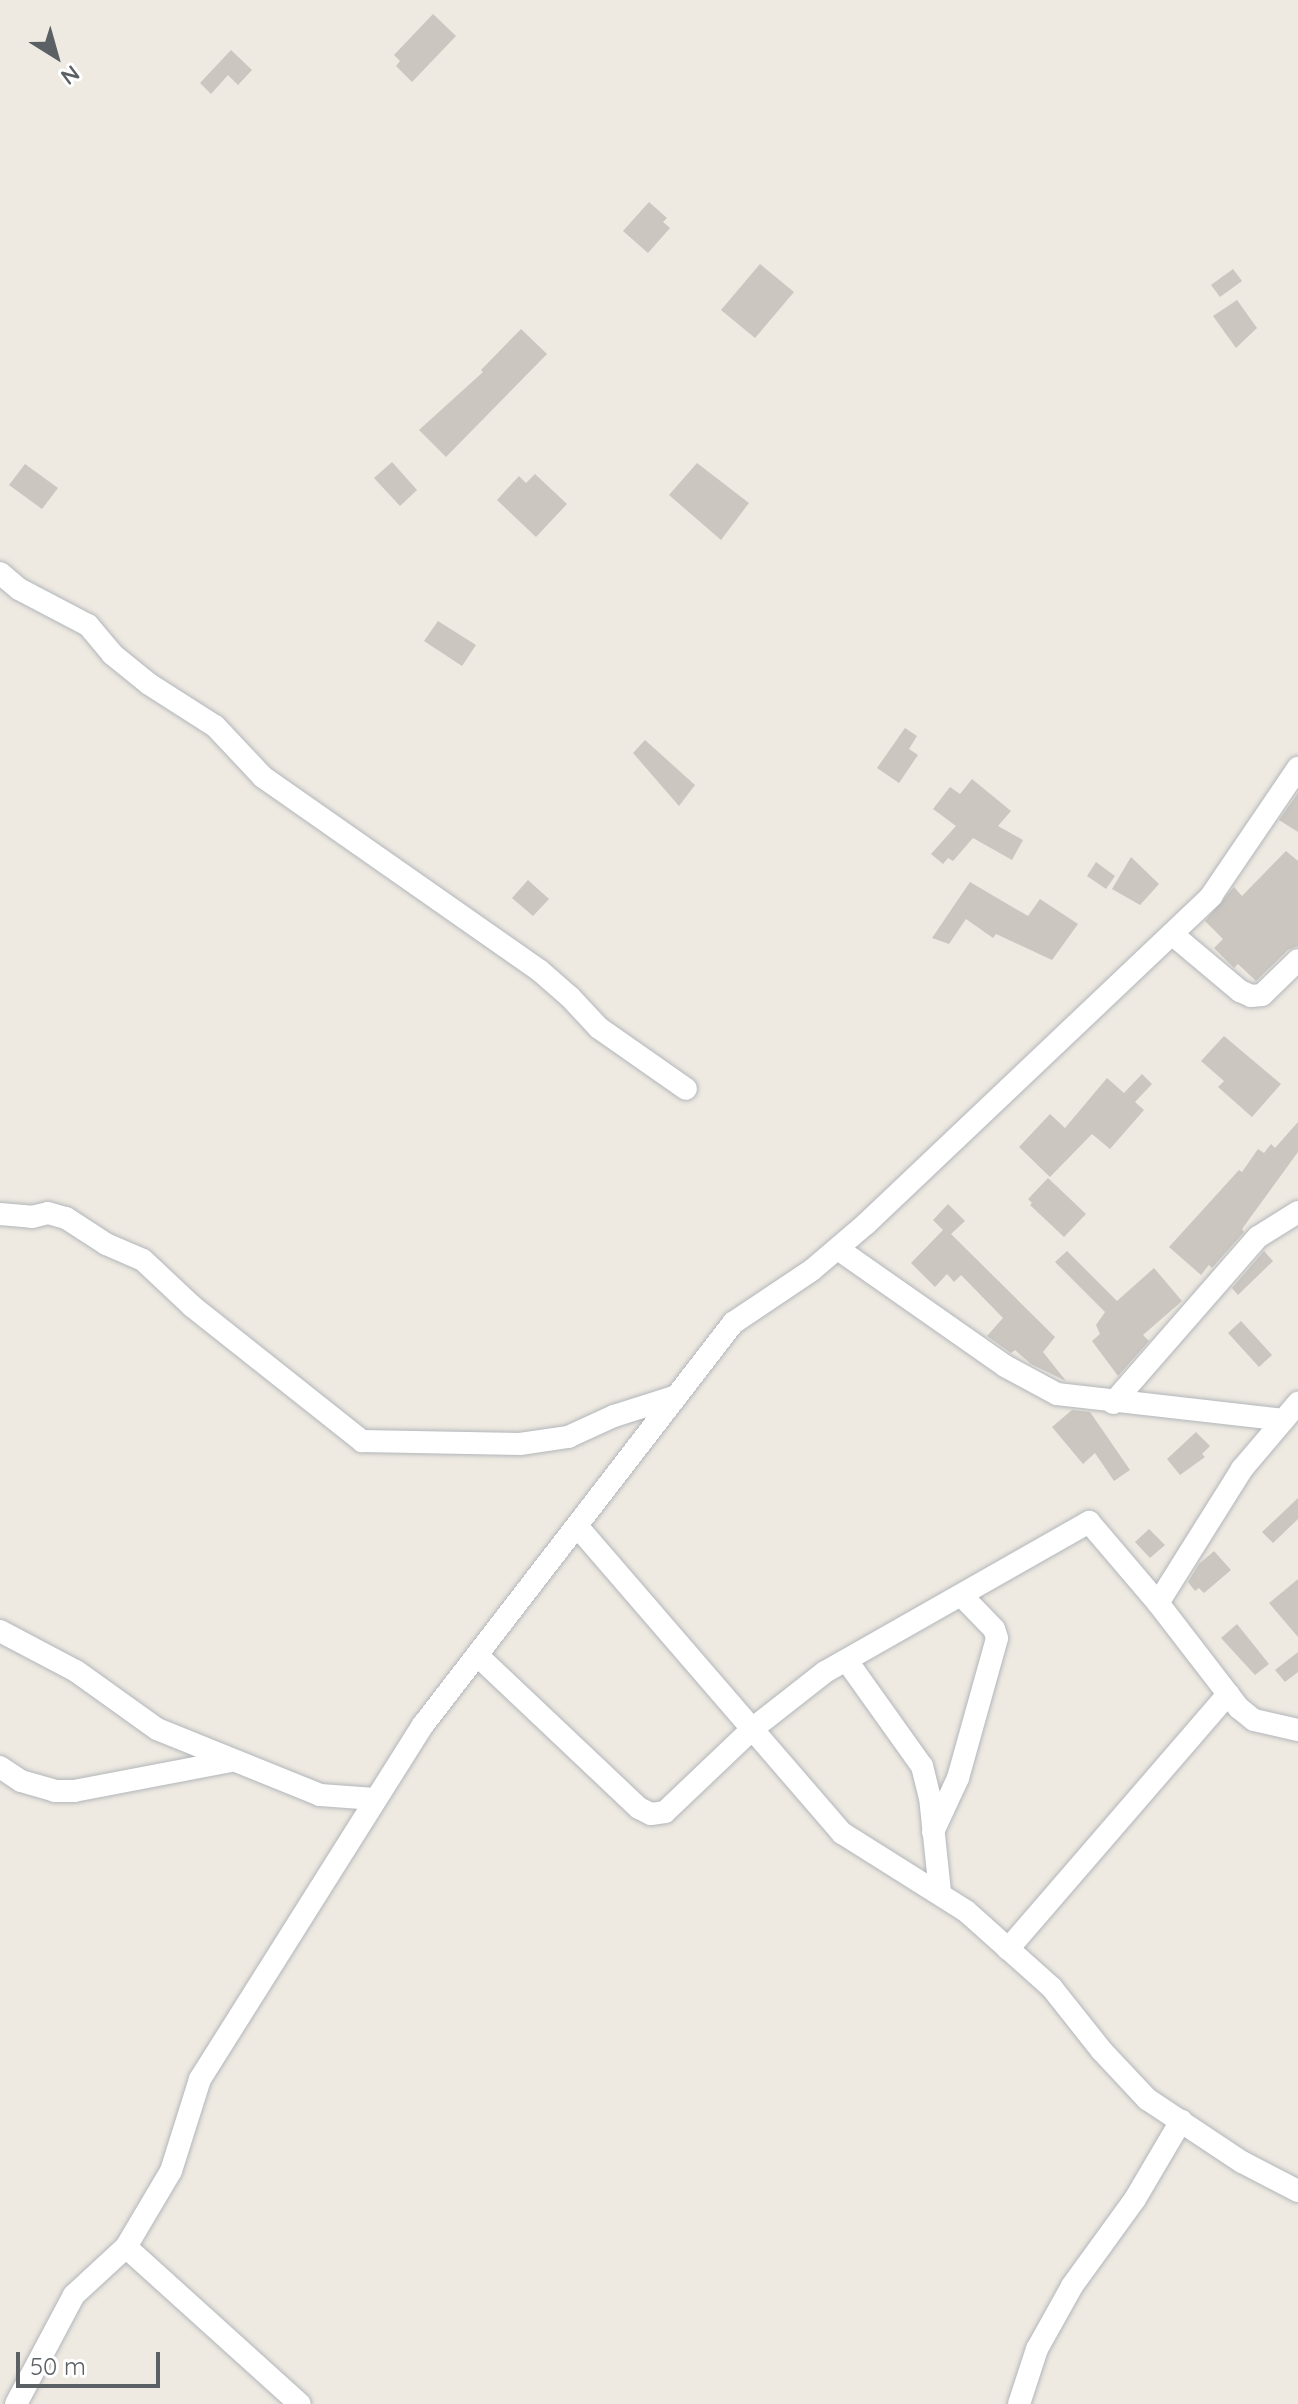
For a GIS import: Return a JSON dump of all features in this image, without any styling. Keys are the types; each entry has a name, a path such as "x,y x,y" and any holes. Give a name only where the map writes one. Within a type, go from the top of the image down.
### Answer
{"street":[{"path":"0,573 19,589 88,625 112,654 215,726 263,777 539,970 599,1028 686,1089"},
{"path":"16,2404 74,2295 126,2247 171,2171 200,2079 423,1725 733,1323 838,1249 1211,896 1298,768"},
{"path":"1172,934 1251,996 1262,995 1298,960"},
{"path":"1113,1403 1258,1237 1298,1212"},
{"path":"0,1214 32,1217 48,1213 66,1218 106,1244 143,1260 193,1307 362,1441 520,1444 568,1437 614,1416 677,1396"},
{"path":"838,1249 1005,1366 1057,1394 1113,1403 1291,1411"},
{"path":"1158,1603 1242,1469 1291,1411"},
{"path":"477,1655 639,1808 651,1814 665,1812 751,1730 825,1672 1089,1522 1158,1603 1228,1694 1254,1720 1298,1730"},
{"path":"577,1526 751,1730 856,1845 913,1881 940,1892 1008,1949 1052,1988 1102,2051 1147,2099 1242,2162 1298,2191"},
{"path":"933,1832 958,1778 997,1638 994,1629 961,1595"},
{"path":"0,1631 76,1671 157,1729 320,1795 375,1799"},
{"path":"847,1661 922,1766 940,1892"},
{"path":"1008,1949 1228,1694"},
{"path":"0,1767 21,1781 55,1791 74,1791 232,1761"},
{"path":"1019,2404 1037,2349 1072,2286 1135,2199 1181,2121"},
{"path":"126,2247 300,2404"}],"building":[{"path":"433,14 456,36 412,82 396,66 400,61 394,55"},
{"path":"231,50 252,70 238,85 228,75 211,94 200,83"},
{"path":"649,202 667,218 663,222 670,228 648,253 623,231"},
{"path":"760,264 794,292 755,338 721,310"},
{"path":"1233,269 1242,281 1220,297 1211,285"},
{"path":"1237,300 1257,328 1236,348 1213,316"},
{"path":"521,329 547,354 446,457 419,430 483,372 481,370"},
{"path":"392,462 417,490 400,506 374,478"},
{"path":"697,463 749,503 721,540 669,495"},
{"path":"25,464 58,488 42,509 9,485"},
{"path":"535,474 567,504 536,537 497,500 519,476 526,483"},
{"path":"438,621 476,645 462,666 424,641"},
{"path":"905,728 917,736 909,749 918,755 899,783 877,768"},
{"path":"645,740 695,785 679,806 633,753"},
{"path":"972,779 1011,811 998,826 1023,840 1012,860 973,838 953,861 948,858 943,864 931,854 956,826 933,809 950,787 960,794"},
{"path":"1298,793 1298,832 1279,820"},
{"path":"1286,851 1298,861 1298,946 1288,950 1256,981 1238,964 1234,968 1214,948 1223,939 1205,921 1234,887 1242,896"},
{"path":"1131,857 1159,884 1140,905 1112,889"},
{"path":"1096,862 1115,876 1106,889 1087,876"},
{"path":"528,880 549,899 533,916 512,898"},
{"path":"970,882 1028,916 1040,899 1078,924 1052,960 996,934 993,938 966,919 949,944 932,938"},
{"path":"1224,1036 1281,1084 1252,1117 1218,1087 1224,1081 1201,1061"},
{"path":"1142,1074 1152,1084 1135,1102 1144,1110 1110,1149 1092,1134 1050,1177 1019,1147 1050,1114 1065,1128 1107,1078 1124,1093"},
{"path":"1298,1122 1298,1152 1242,1229 1244,1232 1212,1268 1209,1265 1201,1275 1169,1247 1239,1170 1242,1172 1258,1149 1264,1153 1271,1144 1275,1148"},
{"path":"1048,1178 1086,1214 1064,1237 1030,1205 1032,1203 1028,1199"},
{"path":"948,1204 965,1221 951,1234 1055,1337 1043,1352 1066,1381 1031,1364 1015,1350 1011,1353 987,1336 1003,1318 961,1275 954,1282 947,1274 935,1287 911,1263 943,1230 933,1220"},
{"path":"1067,1251 1117,1301 1154,1268 1182,1301 1143,1335 1149,1341 1118,1376 1092,1341 1100,1334 1096,1325 1105,1312 1055,1262"},
{"path":"1264,1251 1273,1261 1238,1295 1232,1288"},
{"path":"1241,1321 1272,1355 1259,1367 1228,1333"},
{"path":"1072,1410 1090,1412 1130,1470 1114,1481 1095,1453 1083,1464 1052,1427"},
{"path":"1196,1432 1210,1446 1202,1454 1205,1457 1180,1475 1167,1459"},
{"path":"1298,1498 1298,1519 1273,1543 1262,1532"},
{"path":"1149,1529 1165,1545 1150,1558 1135,1542"},
{"path":"1214,1551 1231,1570 1204,1593 1199,1588 1195,1591 1188,1582 1199,1564"},
{"path":"1298,1579 1298,1637 1269,1603"},
{"path":"1237,1624 1269,1664 1255,1675 1221,1638"},
{"path":"1298,1652 1298,1672 1285,1682 1275,1670"}]}
